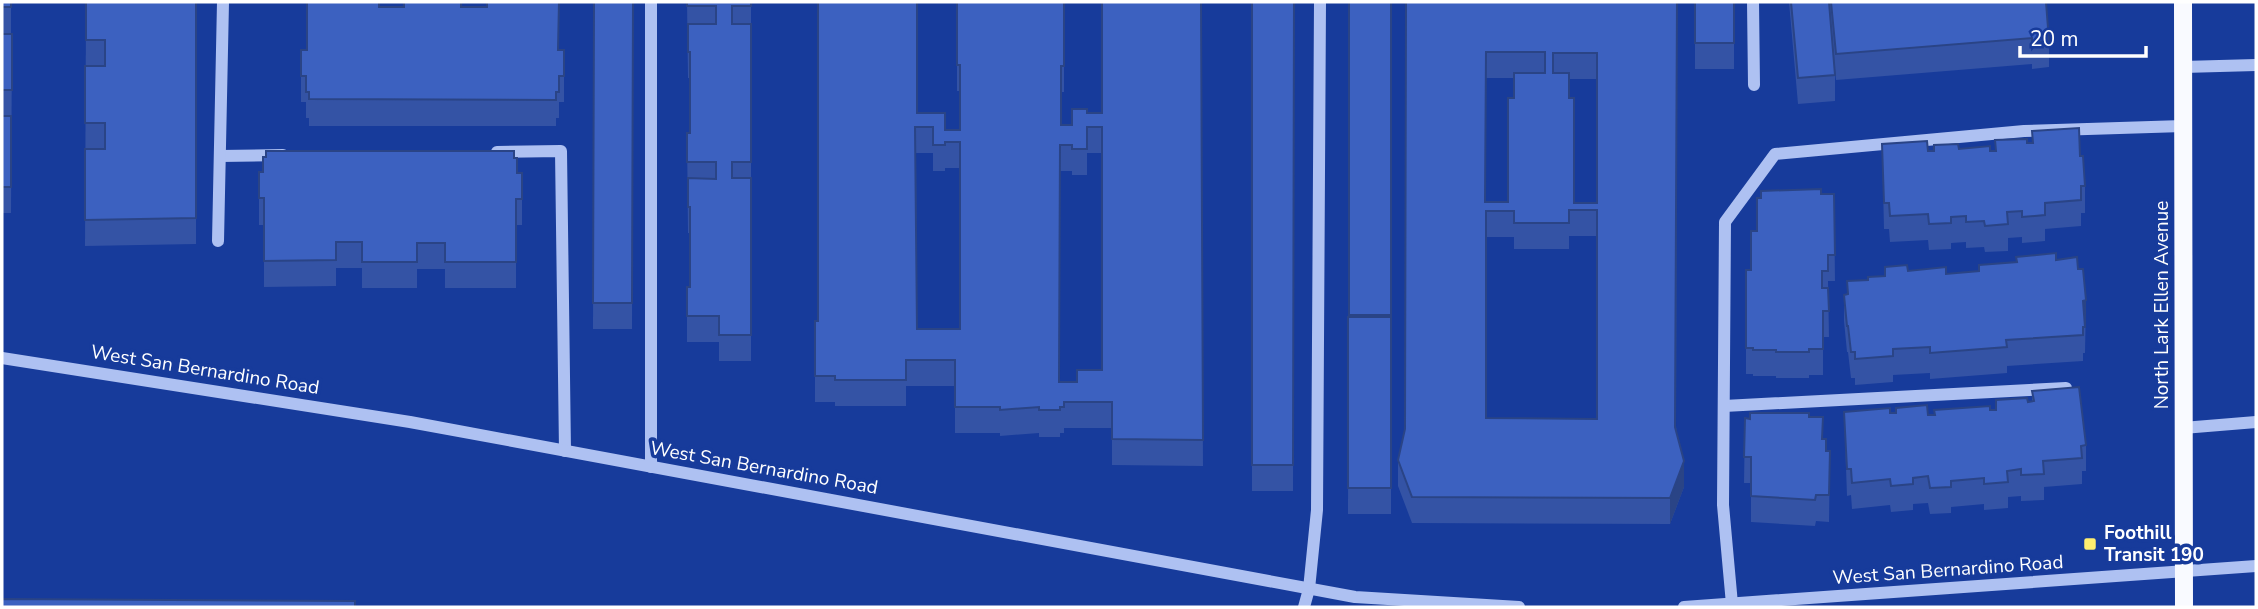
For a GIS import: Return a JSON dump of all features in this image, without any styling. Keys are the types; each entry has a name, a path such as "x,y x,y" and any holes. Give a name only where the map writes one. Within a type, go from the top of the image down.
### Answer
{"main road":[{"name":"North Lark Ellen Avenue","path":"2182,2 2184,607"}],"street":[{"path":"218,241 223,2"},
{"path":"651,2 651,467"},
{"path":"1304,607 1309,589 1317,510 1320,2"},
{"path":"1753,2 1754,85"},
{"path":"2182,67 2256,65"},
{"path":"1731,604 1723,505 1725,222 1775,154 2024,131 2182,126"},
{"path":"479,152 561,152 565,451"},
{"path":"220,156 302,155"},
{"name":"West San Bernardino Road","path":"2,358 410,422 1355,597 1519,607"},
{"path":"1724,406 2066,388"},
{"path":"2183,428 2256,422"},
{"name":"West San Bernardino Road","path":"1684,607 2256,566"}],"building":[{"path":"2,2 11,2 11,7 2,7"},
{"path":"86,2 196,2 196,218 85,220 85,149 105,149 105,123 85,123 85,66 105,66 105,40 86,40"},
{"path":"307,2 379,2 379,7 404,7 404,2 461,2 461,7 487,7 487,2 559,2 558,50 564,50 564,76 559,76 556,100 309,99 306,76 301,76 301,50 307,50"},
{"path":"594,2 633,2 632,303 593,303"},
{"path":"687,2 751,2 751,6 732,6 732,24 751,24 751,162 732,162 732,178 751,178 751,335 719,335 719,316 687,316 687,287 690,287 688,178 716,179 716,162 687,162 687,133 690,133 688,24 716,24 716,6 687,6"},
{"path":"818,2 917,2 917,113 945,113 945,130 960,130 957,2 1064,2 1061,125 1072,125 1072,109 1102,113 1102,2 1201,2 1203,440 1112,439 1112,402 1064,402 1064,407 1060,407 1060,410 1039,410 1039,407 1000,410 1000,407 955,407 955,360 906,360 906,380 835,380 835,376 815,376 815,321 818,321","holes":["915,127 933,127 933,145 960,142 960,329 917,329","1087,127 1102,127 1102,370 1077,370 1077,382 1059,382 1060,145 1072,145 1072,149 1087,149"]},
{"path":"1252,2 1294,2 1293,465 1252,465"},
{"path":"1349,2 1391,2 1391,315 1349,315"},
{"path":"1406,2 1677,2 1675,427 1684,461 1670,498 1412,497 1398,460 1405,429","holes":["1486,52 1545,52 1545,73 1514,73 1514,98 1508,98 1508,202 1485,202","1553,53 1597,53 1597,203 1574,203 1574,98 1569,98 1569,73 1553,73","1569,210 1597,210 1597,419 1486,418 1486,211 1514,211 1514,223 1569,223"]},
{"path":"1695,2 1734,2 1734,43 1695,43"},
{"path":"1791,2 1829,2 1835,75 1798,78"},
{"path":"1831,2 2046,2 2049,41 2032,43 2032,38 1836,54"},
{"path":"2,34 12,34 12,90 2,90"},
{"path":"2,116 11,116 11,187 2,187"},
{"path":"2079,128 2085,186 2081,186 2081,200 2045,203 2045,215 2022,217 2022,211 2007,212 2008,224 1985,226 1984,221 1966,222 1966,216 1951,217 1951,223 1929,224 1928,214 1890,216 1889,203 1884,203 1882,144 1927,141 1928,151 1934,151 1934,145 1958,144 1959,149 1990,146 1990,151 1996,151 1995,140 2027,139 2027,143 2033,143 2032,131"},
{"path":"266,151 514,151 517,173 522,173 522,199 516,199 516,262 445,262 445,243 417,243 417,262 362,262 362,242 336,242 336,260 264,261 264,198 259,198 259,172 263,172 263,157 266,157"},
{"path":"1821,189 1821,194 1834,194 1835,255 1828,255 1828,271 1822,271 1822,288 1828,288 1829,311 1823,311 1823,349 1809,349 1809,352 1776,352 1746,348 1746,270 1751,270 1751,231 1757,231 1757,198 1761,198 1761,191"},
{"path":"2056,253 2056,260 2077,257 2078,269 2083,269 2086,300 2083,301 2083,335 2006,340 2007,347 1930,353 1930,347 1893,349 1893,356 1855,359 1855,352 1851,352 1844,295 1848,294 1847,281 1885,276 1885,267 1907,265 1908,271 1946,267 1946,274 1979,271 1979,265 2017,262 2016,257"},
{"path":"1348,317 1391,317 1391,488 1348,488"},
{"path":"2079,387 2086,445 2081,446 2082,458 2043,461 2044,474 2021,475 2021,469 2007,471 2008,482 1984,484 1984,478 1951,481 1951,487 1930,488 1928,476 1913,478 1913,484 1891,486 1890,479 1852,483 1851,469 1847,469 1844,412 1890,408 1890,413 1896,413 1896,408 1927,405 1928,415 1935,415 1934,410 1990,406 1990,410 1996,410 1996,400 2027,398 2028,402 2034,401 2032,391"},
{"path":"1750,413 1809,413 1809,417 1823,417 1822,439 1826,439 1826,451 1830,451 1829,495 1816,495 1815,500 1751,496 1751,457 1744,457 1745,418 1750,419"},
{"path":"2,599 355,601 355,607 2,607"}],"place":[{"name":"Foothill Transit 190","path":"2090,544"}]}
